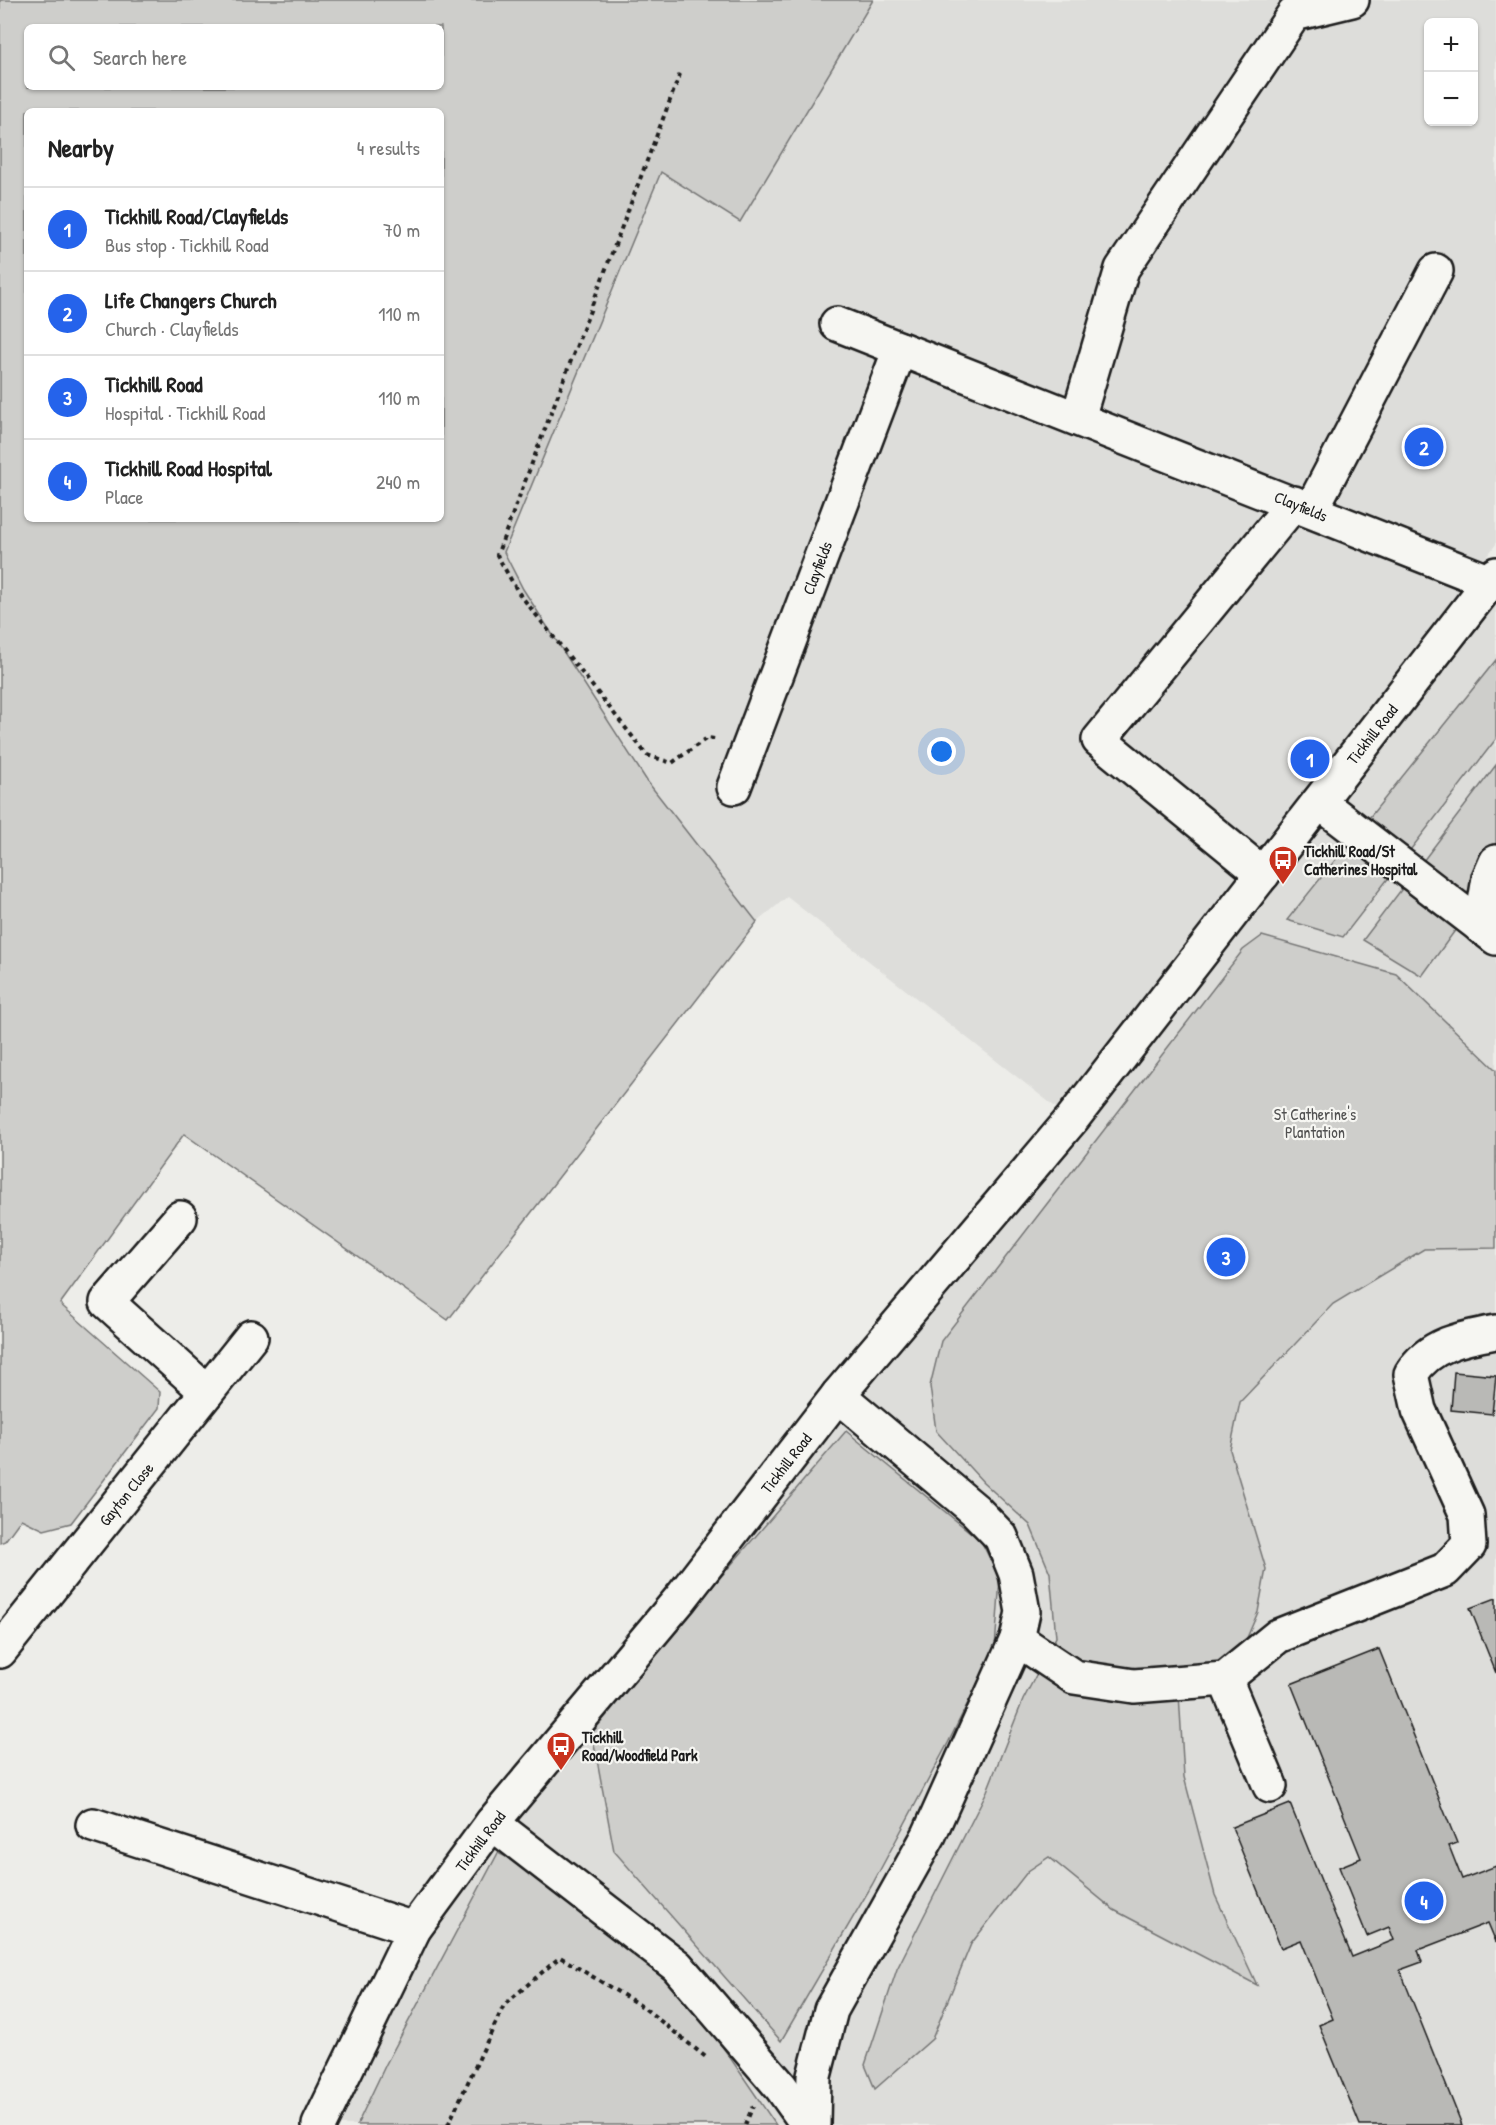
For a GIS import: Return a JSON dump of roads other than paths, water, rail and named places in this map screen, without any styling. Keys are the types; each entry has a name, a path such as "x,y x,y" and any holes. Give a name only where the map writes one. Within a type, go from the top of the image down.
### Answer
{"street":[{"path":"1078,418 1122,269 1294,14 1352,0"},
{"path":"1263,874 1099,740 1303,507 1436,271"},
{"name":"Clayfields","path":"837,324 1303,507 1493,578"},
{"name":"Clayfields","path":"734,787 900,349"},
{"name":"Tickhill Road","path":"319,2125 414,1929 492,1823 681,1598 838,1395 1072,1119 1493,578"},
{"path":"1319,802 1489,933"},
{"path":"1489,933 1489,878 1496,862"},
{"path":"180,1218 107,1302 207,1392"},
{"path":"1017,1639 1074,1677 1134,1686 1225,1679 1278,1636 1445,1570 1469,1545 1467,1515 1419,1410 1411,1374 1418,1363 1434,1349 1464,1338 1496,1332"},
{"name":"Gayton Close","path":"0,1651 251,1337"},
{"path":"813,2125 814,2076 831,2010 929,1835 1017,1639 1023,1612 1016,1574 1001,1538 975,1510 838,1395"},
{"path":"1225,1679 1270,1786"},
{"path":"492,1823 677,1966 781,2087 808,2125"},
{"path":"93,1825 414,1929"}],"place":[{"name":"Life Changers Church","path":"1424,447"},
{"name":"Tickhill Road/Clayfields","path":"1310,759"},
{"name":"Tickhill Road/St Catherines Hospital","path":"1283,886"},
{"name":"Tickhill Road","path":"1226,1257"},
{"name":"Tickhill Road/Woodfield Park","path":"561,1772"},
{"name":"Tickhill Road Hospital","path":"1424,1901"}],"park label":[{"name":"St Catherine's Plantation","path":"1315,1123"}]}
